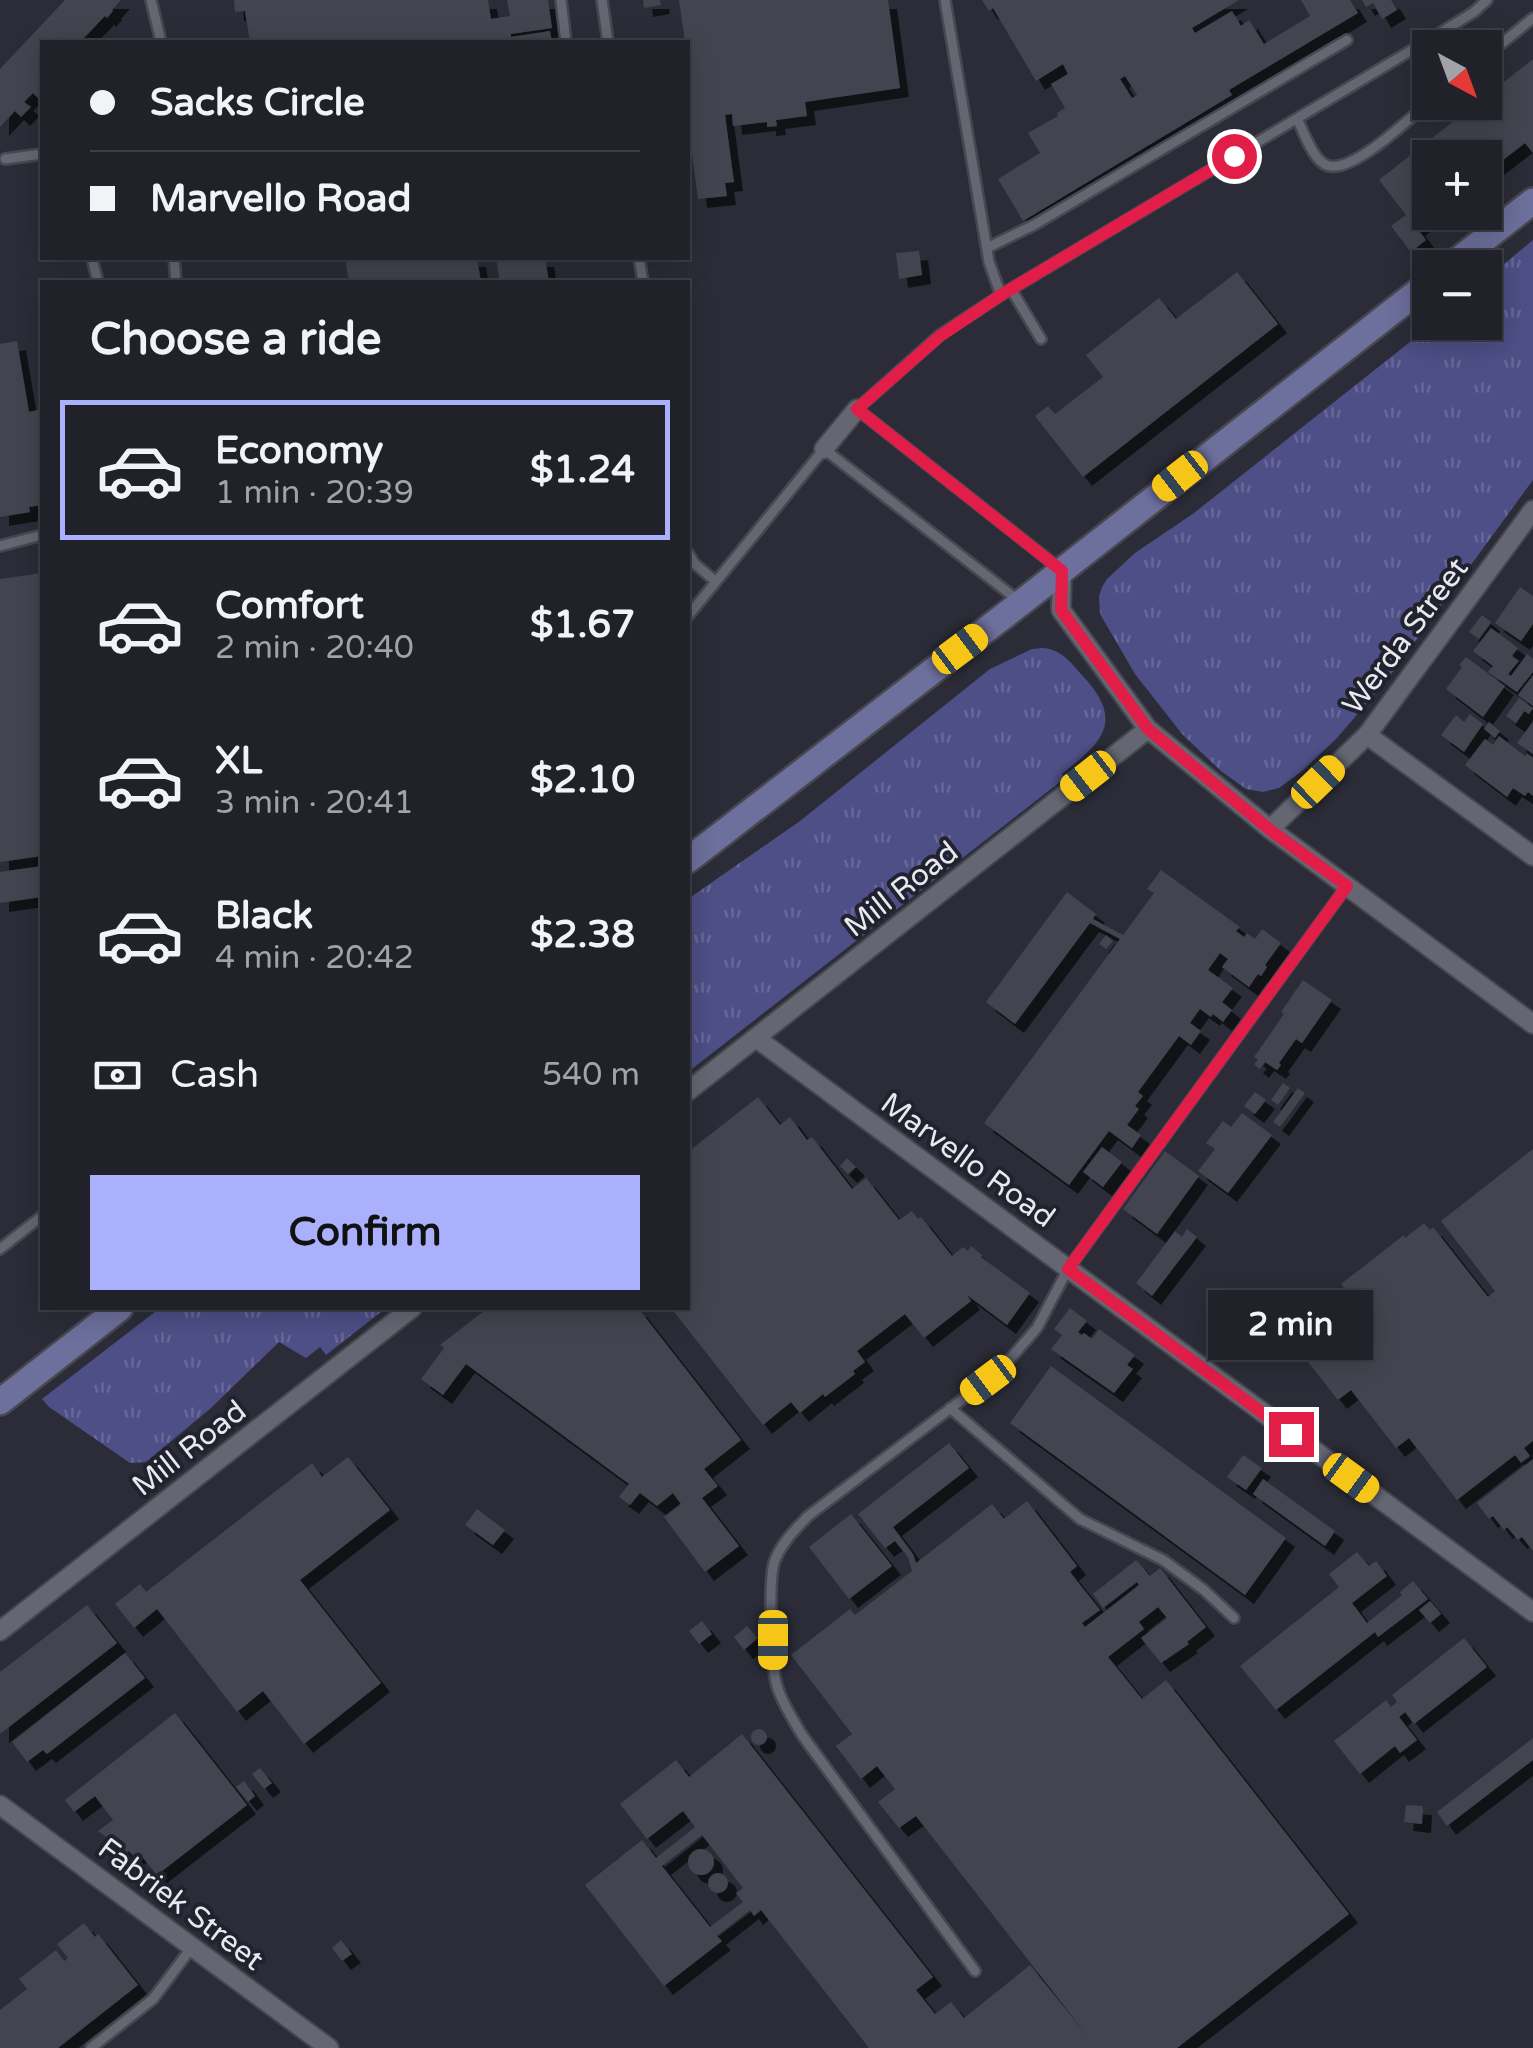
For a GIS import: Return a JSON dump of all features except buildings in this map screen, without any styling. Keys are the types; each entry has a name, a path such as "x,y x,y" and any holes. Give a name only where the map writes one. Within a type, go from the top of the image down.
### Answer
{"street":[{"path":"1471,250 1533,201"},
{"path":"690,858 1412,296"},
{"path":"824,450 857,409"},
{"name":"Werda Street","path":"1270,830 1367,734 1533,510"},
{"path":"1062,571 1061,610 1148,729 1270,830 1533,1024"},
{"path":"1022,602 1061,610"},
{"name":"Mill Road","path":"690,1090 1148,729"},
{"path":"1367,734 1531,850"},
{"name":"Marvello Road","path":"756,1038 1533,1612"},
{"path":"0,1402 117,1310"},
{"name":"Mill Road","path":"0,1631 409,1310"},
{"name":"Fabriek Street","path":"0,1804 328,2048"}],"lane":[{"path":"152,0 162,40"},
{"path":"561,0 566,40"},
{"path":"602,0 608,40"},
{"path":"946,0 989,262 1001,295"},
{"path":"1062,571 857,409 940,336 1001,295 1474,12 1487,0"},
{"path":"1502,43 1533,18"},
{"path":"987,248 1034,225 1347,40"},
{"path":"1297,118 1317,157 1334,167 1362,156 1412,116"},
{"path":"6,159 40,154"},
{"path":"1012,289 1042,339"},
{"path":"690,613 824,450 1022,602"},
{"path":"0,546 40,536"},
{"path":"690,557 715,581"},
{"path":"975,1972 802,1735 777,1686 772,1566 786,1539 808,1516 988,1380 1037,1328 1068,1269 1347,886"},
{"path":"0,1248 40,1218"},
{"path":"950,1408 1080,1519 1164,1560 1234,1618"},
{"path":"91,2048 154,1999 192,1947"}],"green space":[{"path":"1533,240 1533,480 1389,677 1337,738 1279,788 1263,792 1246,789 1182,734 1135,674 1100,614 1102,587 1135,553 1194,513 1413,340 1502,340 1502,266"},
{"path":"1032,649 1054,650 1094,689 1105,717 1098,739 1062,774 1065,778 690,1070 690,898 800,821 990,669"},
{"path":"157,1310 383,1310 326,1355 320,1347 306,1358 279,1342 211,1408 146,1462 130,1463 42,1399"}],"route":[{"path":"1234,156 1001,295 940,336 857,409 1062,571 1061,610 1148,729 1270,830 1347,886 1068,1269 1291,1434"}]}
